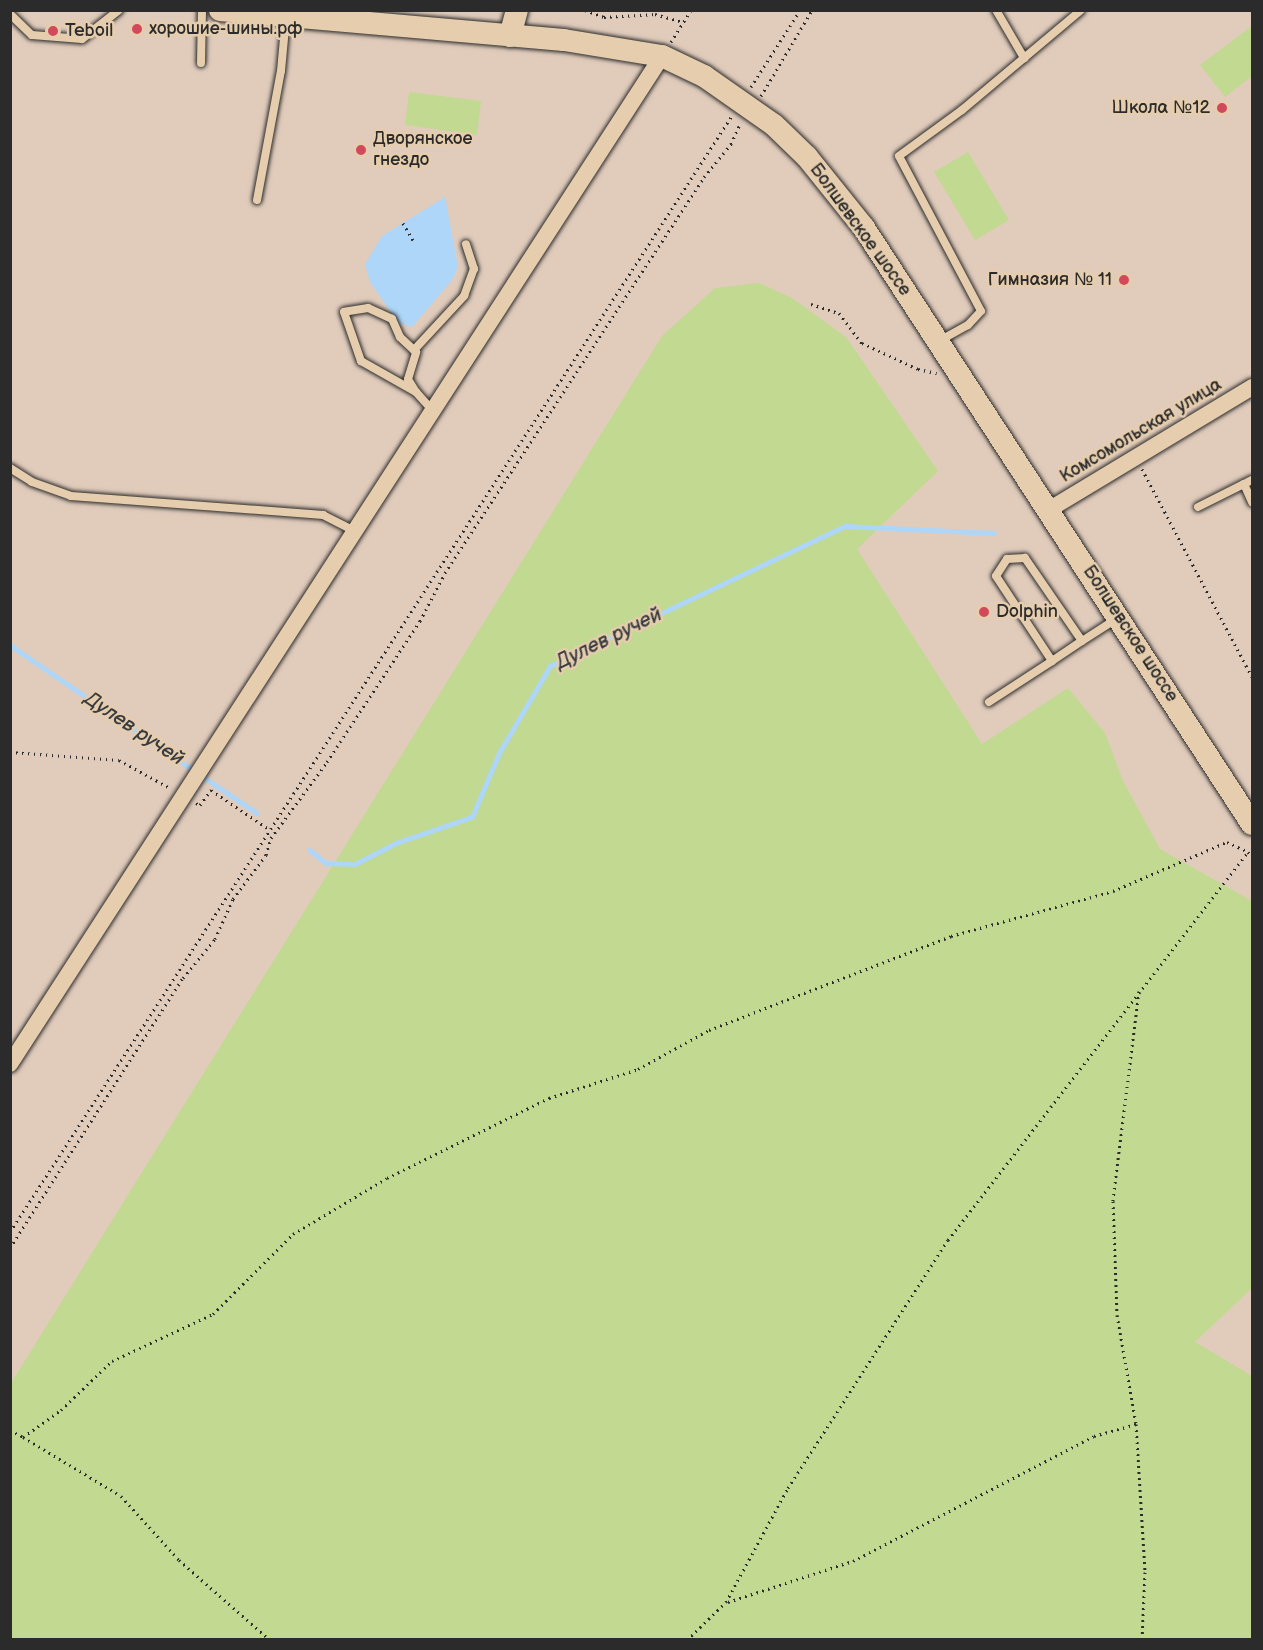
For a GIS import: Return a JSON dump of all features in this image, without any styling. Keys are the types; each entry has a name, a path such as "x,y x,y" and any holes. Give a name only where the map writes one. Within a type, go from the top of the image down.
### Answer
{"main road":[{"name":"Болшевское шоссе","path":"220,10 286,16 376,18 510,36 591,43 663,54 748,105 807,157 864,228 1250,814"},
{"path":"510,36 517,10"}],"street":[{"path":"10,1064 353,530 663,54"},
{"name":"Комсомольская улица","path":"1050,509 1252,387"}],"lane":[{"path":"10,14 32,35 82,39 119,10"},
{"path":"201,63 202,10"},
{"path":"996,10 1024,58"},
{"path":"939,341 968,325 981,311 899,156 1081,10"},
{"path":"257,201 281,71 286,16"},
{"path":"432,410 408,379 414,350 464,296 474,269 466,244"},
{"path":"414,350 400,337 392,319 368,308 344,312 361,361 416,392"},
{"path":"10,468 32,482 70,496 323,515 353,530"},
{"path":"1198,507 1252,480"},
{"path":"1244,484 1252,502"},
{"path":"1052,661 996,576 1007,559 1025,558 1082,641"},
{"path":"989,702 1119,617"}],"path":[{"path":"585,10 604,17 655,14 683,22"},
{"path":"663,54 691,10"},
{"path":"10,1248 183,978 215,939 233,899 266,855 275,833 316,779 420,621 445,573 704,177 731,144 748,105 800,10"},
{"path":"10,1232 270,830 812,10"},
{"path":"403,223 413,240"},
{"path":"811,304 839,313 862,343 918,369 962,377"},
{"path":"1141,467 1252,677"},
{"path":"10,752 119,760 188,789"},
{"path":"212,790 275,833"},
{"path":"23,1437 61,1410 112,1361 213,1314 293,1234 387,1178 549,1098 638,1069 709,1030 951,936 1113,891 1227,842 1248,852 1252,857"},
{"path":"687,1640 726,1602 788,1488 948,1240 1139,989 1248,852"},
{"path":"1139,989 1136,1044 1113,1201 1118,1316 1136,1424 1145,1572 1142,1640"},
{"path":"726,1602 853,1561 1094,1436 1136,1424"},
{"path":"10,1431 121,1496 179,1560 270,1640"}],"green space":[{"path":"1252,26 1252,76 1225,97 1200,65"},
{"path":"409,92 481,101 477,135 405,125"},
{"path":"968,152 1009,220 975,240 934,172"},
{"path":"759,283 792,298 846,337 938,471 857,549 982,744 1068,688 1105,733 1123,781 1160,849 1252,901 1252,1288 1195,1342 1252,1376 1252,1639 11,1639 11,1383 662,336 715,288"}],"water":[{"path":"445,197 458,267 452,280 412,327 398,323 370,282 365,264 382,236"}],"waterway":[{"name":"Дулев ручей","path":"310,850 326,863 355,864 396,843 472,817 499,753 550,666 845,526 994,533"},
{"name":"Дулев ручей","path":"10,645 195,771"},
{"name":"Дулев ручей","path":"202,776 257,813"}],"place":[{"name":"хорошие-шины.рф","path":"137,29"},
{"name":"Teboil","path":"53,31"},
{"name":"Школа №12","path":"1222,108"},
{"name":"Дворянское гнездо","path":"361,150"},
{"name":"Гимназия № 11","path":"1124,280"},
{"name":"Dolphin","path":"984,612"}]}
